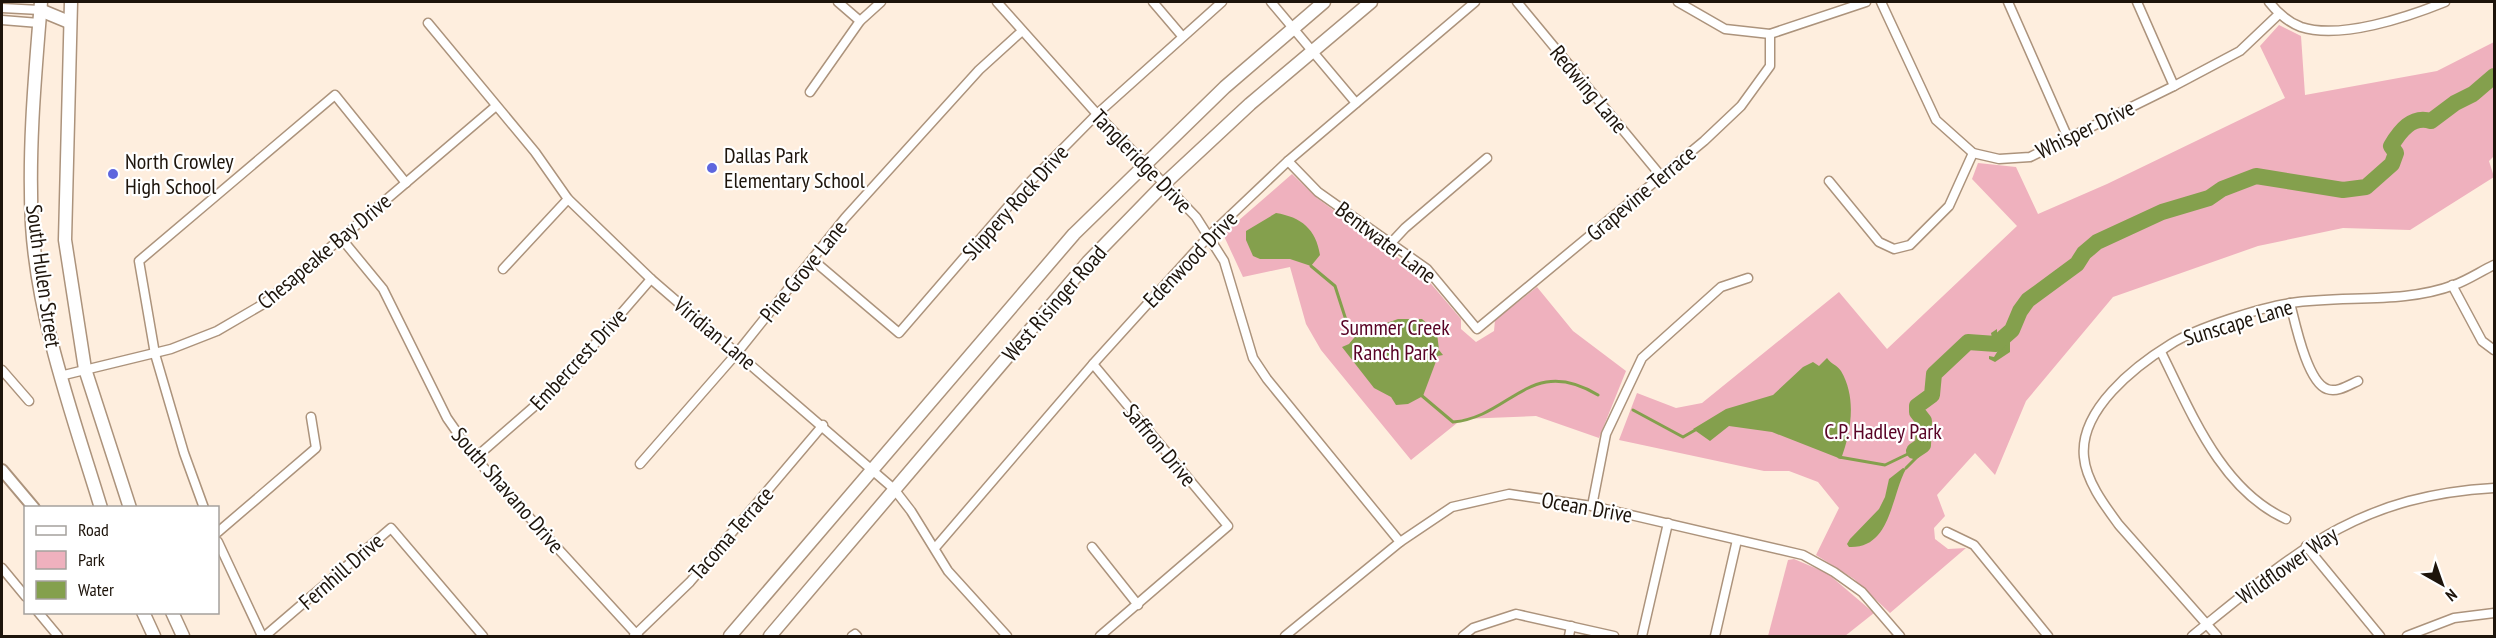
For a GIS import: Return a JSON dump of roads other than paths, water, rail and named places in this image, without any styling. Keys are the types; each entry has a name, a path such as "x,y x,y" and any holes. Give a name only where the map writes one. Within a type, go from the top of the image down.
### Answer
{"main road":[{"name":"South Hulen Street","path":"70,2 65,240 85,369 130,506"},
{"name":"West Risinger Road","path":"730,636 1008,308 1074,234 1143,164 1225,87 1324,2"},
{"name":"West Risinger Road","path":"770,636 1089,262 1164,184 1250,104 1371,2"},
{"name":"South Hulen Street","path":"40,11 33,138 32,225 44,310 60,376 99,506"},
{"path":"40,11 69,22"},
{"path":"144,614 154,636"},
{"path":"173,614 183,636"}],"street":[{"path":"838,2 860,21"},
{"path":"810,92 860,21 881,2"},
{"name":"Tangleridge Drive","path":"997,2 1143,164 1196,217 1209,236 1227,271 1253,358 1267,379 1401,542"},
{"path":"1153,2 1182,36"},
{"name":"Slippery Rock Drive","path":"813,260 899,333 1025,187 1097,114 1222,2"},
{"path":"1271,2 1356,103"},
{"name":"Edenwood Drive","path":"935,548 1093,364 1209,236 1288,161 1475,2"},
{"name":"Redwing Lane","path":"1517,2 1661,176"},
{"path":"1678,2 1725,28 1770,34 1866,2"},
{"path":"1829,181 1879,242 1894,249 1910,244 1949,206 1973,153 1936,120 1881,2"},
{"path":"2008,2 2068,138"},
{"path":"2137,2 2174,86"},
{"path":"2269,2 2279,14 2299,26 2317,31 2336,31 2412,15 2445,2"},
{"path":"2,8 40,11"},
{"path":"2,20 40,11"},
{"name":"Whisper Drive","path":"1973,153 1999,159 2030,157 2240,51 2279,14"},
{"name":"Viridian Lane","path":"428,23 535,152 568,199 651,279 823,425 894,489 948,571 1007,636"},
{"name":"Pine Grove Lane","path":"640,464 737,353 845,218 956,96 1022,31"},
{"name":"Grapevine Terrace","path":"1477,329 1661,176 1741,105 1770,66 1770,34"},
{"path":"204,506 184,453 155,354 139,261 335,95 406,183"},
{"name":"Chesapeake Bay Drive","path":"60,376 155,354 217,331 266,303 496,106"},
{"path":"1391,243 1405,228 1487,158"},
{"name":"Bentwater Lane","path":"1288,161 1318,192 1427,269 1477,329"},
{"path":"503,268 568,199"},
{"name":"South Shavano Drive","path":"342,238 383,289 447,418 476,458 636,636"},
{"name":"Sunscape Lane","path":"2217,636 2105,506 2086,470 2083,456 2094,413 2127,377 2170,344 2204,328 2290,303 2392,297 2452,285 2494,265"},
{"path":"1592,506 1606,434 1641,358 1721,287 1748,278"},
{"name":"Embercrest Drive","path":"476,458 560,384 651,279"},
{"path":"2452,285 2482,341 2494,350"},
{"path":"2290,303 2304,353 2318,382 2328,390 2338,390 2358,381"},
{"path":"2161,352 2197,423 2226,469 2268,512 2286,519"},
{"name":"Saffron Drive","path":"1093,364 1228,526 1138,605"},
{"path":"2,370 29,401"},
{"path":"219,531 316,448 311,417"},
{"name":"Tacoma Terrace","path":"636,636 690,582 823,425"},
{"path":"2,470 33,506"},
{"name":"Wildflower Way","path":"2192,636 2306,546 2359,517 2394,504 2426,496 2494,488"},
{"name":"Ocean Drive","path":"1285,636 1401,542 1452,507 1509,494 1592,506 1803,555 1834,572 1862,592 1900,636"},
{"path":"1642,636 1668,523"},
{"name":"Fernhill Drive","path":"264,636 391,528 483,636"},
{"path":"1947,532 1974,546 2048,636"},
{"path":"1715,636 1737,540"},
{"path":"219,544 264,636"},
{"path":"2306,546 2380,636"},
{"path":"1092,547 1138,605 1100,636"},
{"path":"2,567 24,594"},
{"path":"2406,636 2454,618 2494,613"},
{"path":"40,614 58,636"},
{"path":"1463,636 1473,628 1516,614 1614,636"},
{"path":"1569,636 1571,626"}],"water":[{"path":"1276,213 1300,221 1311,231 1320,255 1311,266 1290,259 1260,259 1253,256 1246,240 1246,231"},
{"path":"1398,319 1422,319 1437,333 1439,350 1443,355 1438,356 1423,396 1408,404 1396,405 1391,397 1374,388 1342,347 1349,344 1358,333"},
{"path":"1997,329 1997,337 2007,335 2010,339 2010,352 1995,362 1989,359 1989,356 1994,357 1999,349 1984,346 1993,343 1991,333"},
{"path":"1827,358 1841,371 1846,381 1851,404 1850,426 1841,459 1772,432 1729,426 1710,441 1693,429 1726,409 1773,395 1803,367 1813,362 1819,366"},
{"path":"1903,468 1906,469 1882,530 1874,539 1863,545 1849,547 1847,544 1850,539 1879,509 1885,497 1889,479"}],"waterway":[{"path":"1914,451 1923,445 1924,421 1917,412 1917,406 1932,395 1934,374 1968,342 1996,344 2012,330 2020,311 2028,300 2077,264 2084,253 2097,242 2162,212 2209,198 2222,189 2256,176 2343,190 2366,187 2392,164 2396,153 2391,146 2407,126 2418,120 2431,121 2455,103 2473,94 2494,76"},
{"path":"1311,266 1335,286 1346,320 1361,335"},
{"path":"1421,395 1453,422 1473,418 1491,410 1538,384 1555,381 1575,384 1598,395"},
{"path":"1633,410 1683,437 1697,429"},
{"path":"1906,468 1919,455 1919,449"},
{"path":"1839,457 1885,465 1914,451"}],"place":[{"name":"Dallas Park Elementary School","path":"712,168"},
{"name":"North Crowley High School","path":"113,174"}],"park label":[{"name":"Summer Creek Ranch Park","path":"1395,340"},
{"name":"C.P. Hadley Park","path":"1883,431"}]}
